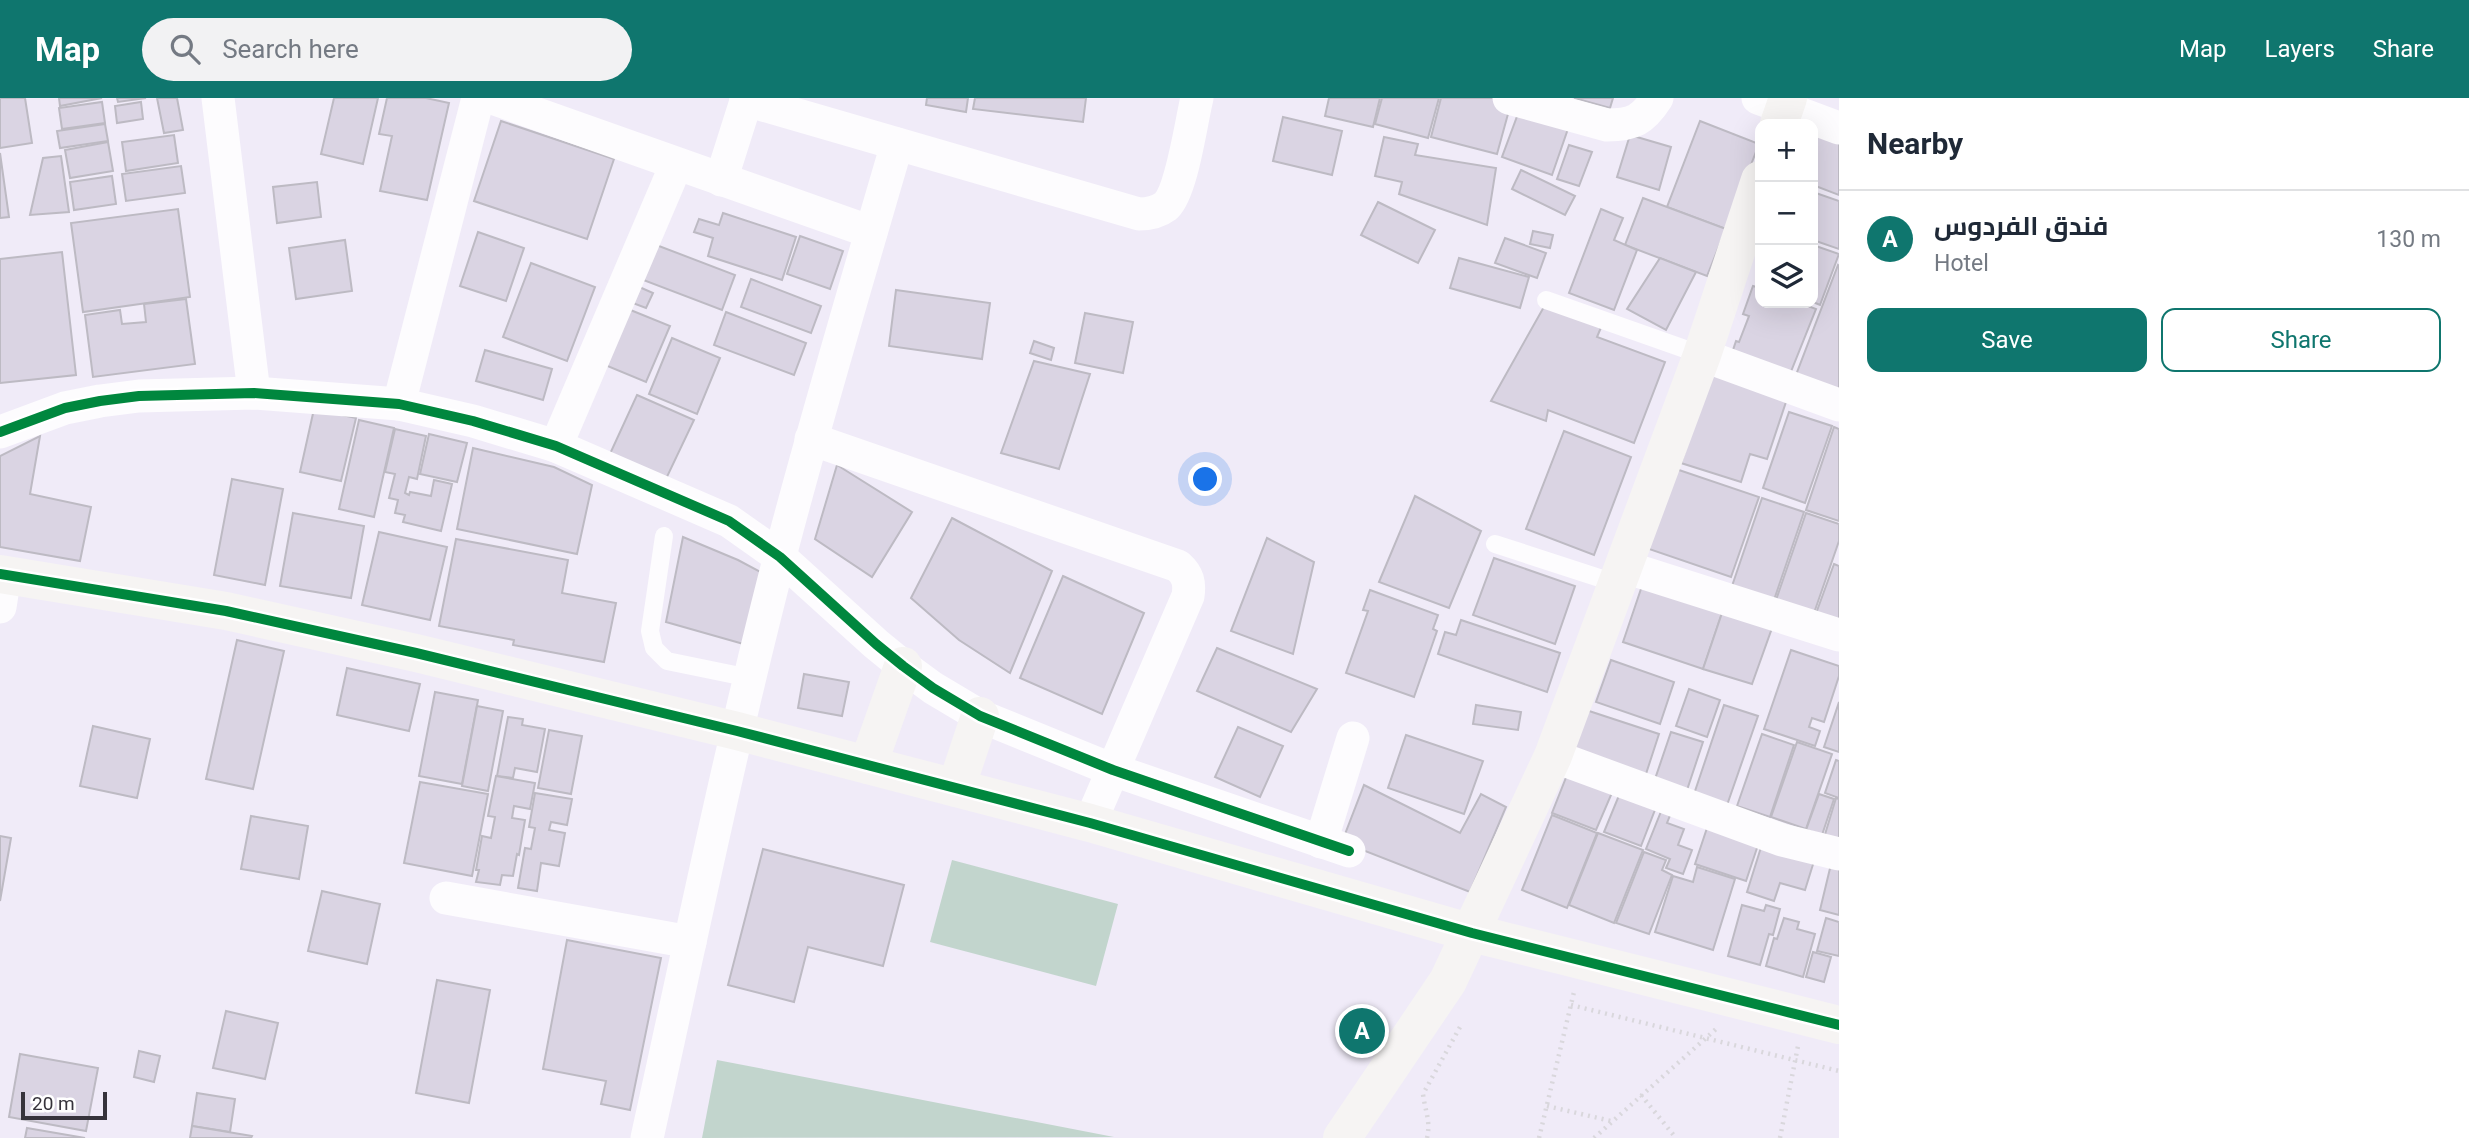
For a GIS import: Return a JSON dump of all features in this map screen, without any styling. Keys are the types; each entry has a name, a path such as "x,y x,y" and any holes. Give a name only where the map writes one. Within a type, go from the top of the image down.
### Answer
{"street":[{"path":"218,98 254,393"},
{"path":"399,404 478,98"},
{"path":"492,98 872,232"},
{"path":"721,180 747,99 1130,212 1149,214 1166,205 1176,191 1197,98"},
{"path":"1509,98 1607,125 1621,125 1636,121 1648,112 1657,98"},
{"path":"1777,107 1839,128"},
{"path":"647,1138 737,731 780,557 811,439 897,144"},
{"path":"556,446 676,164"},
{"path":"1342,1138 1448,981 1553,756 1702,355 1759,182"},
{"path":"1702,355 1839,405"},
{"path":"0,432 65,408 139,396 254,393 399,404 473,421 556,446 729,521 780,557 903,666 933,688 980,716 1113,770 1335,847 1353,738"},
{"path":"811,439 1178,566 1183,571 1190,586 1188,596 1090,823"},
{"path":"1621,576 1839,635"},
{"path":"2,585 226,611 416,653 737,731 1090,823 1472,933 1839,1025"},
{"path":"868,765 903,666"},
{"path":"956,788 980,716"},
{"path":"1553,756 1782,840 1839,853"},
{"path":"446,898 690,942"}],"lane":[{"path":"1546,300 1702,355"},
{"path":"664,536 650,631 654,648 667,661 750,678"},
{"path":"1495,544 1621,576"}],"path":[{"path":"1539,1138 1583,960"},
{"path":"1427,1138 1429,1115 1423,1094 1457,1034 1465,1007 1460,991 1448,981"},
{"path":"1594,1138 1703,1038 1749,1003"},
{"path":"1571,1005 1839,1071"},
{"path":"1780,1138 1803,1016"},
{"path":"1641,1095 1676,1138"},
{"path":"1547,1106 1612,1121"}],"green space":[{"path":"952,860 1118,904 1096,986 930,942"},
{"path":"717,1060 1114,1137 702,1138"}],"building":[{"path":"0,98 25,98 32,143 0,148"},
{"path":"59,98 102,98 60,106"},
{"path":"117,98 146,98 118,102"},
{"path":"157,98 177,98 183,130 164,133"},
{"path":"334,98 378,98 363,164 321,154"},
{"path":"387,98 426,98 449,103 427,200 380,191 392,136 379,134"},
{"path":"927,98 968,98 966,112 926,105"},
{"path":"975,98 1086,98 1083,122 973,109"},
{"path":"1329,98 1380,98 1373,127 1325,116"},
{"path":"1382,98 1439,98 1428,138 1375,124"},
{"path":"1441,98 1492,98 1511,103 1497,154 1431,137"},
{"path":"1574,98 1613,98 1610,108"},
{"path":"102,102 105,123 62,129 59,108"},
{"path":"141,102 143,119 117,123 115,106"},
{"path":"1522,103 1571,120 1552,175 1502,157"},
{"path":"1283,117 1342,131 1332,175 1273,161"},
{"path":"501,121 614,159 587,239 474,201"},
{"path":"1700,121 1755,142 1755,154 1726,229 1667,207"},
{"path":"105,124 108,141 60,148 57,131"},
{"path":"1818,127 1839,135 1839,195 1818,187"},
{"path":"174,135 178,163 126,171 122,142"},
{"path":"1630,135 1671,147 1659,190 1617,177"},
{"path":"1384,137 1418,144 1415,155 1496,168 1487,225 1399,194 1402,182 1375,176"},
{"path":"108,142 113,171 70,178 65,150"},
{"path":"1569,145 1592,152 1579,186 1557,179"},
{"path":"0,153 9,217 0,218"},
{"path":"61,156 69,212 30,215 43,158"},
{"path":"181,166 185,193 126,201 122,174"},
{"path":"1521,170 1575,196 1565,215 1512,189"},
{"path":"112,176 116,204 74,210 70,182"},
{"path":"317,182 321,217 277,223 273,187"},
{"path":"1818,194 1839,201 1839,249 1818,242"},
{"path":"1643,198 1726,229 1707,276 1625,245"},
{"path":"1378,202 1435,230 1418,263 1361,235"},
{"path":"178,209 190,297 83,312 71,223"},
{"path":"1601,209 1623,218 1614,240 1637,250 1614,310 1569,293"},
{"path":"723,213 796,237 782,280 708,256 713,238 694,232 699,219 719,225"},
{"path":"1533,231 1553,235 1550,248 1530,244"},
{"path":"478,232 524,248 506,301 460,286"},
{"path":"800,236 843,251 830,289 787,274"},
{"path":"1505,238 1546,253 1537,278 1495,263"},
{"path":"345,240 352,291 296,299 289,248"},
{"path":"651,243 735,275 722,310 638,278"},
{"path":"1818,247 1839,254 1820,305 1818,304"},
{"path":"62,252 76,375 0,383 0,259"},
{"path":"1459,258 1529,277 1520,308 1450,288"},
{"path":"1660,258 1696,272 1666,330 1627,309"},
{"path":"531,263 595,287 567,361 503,337"},
{"path":"1839,266 1839,391 1796,375"},
{"path":"751,279 821,306 811,333 741,307"},
{"path":"637,286 653,293 646,308 630,302"},
{"path":"1753,286 1755,308 1816,309 1788,379 1730,359 1749,316 1743,314"},
{"path":"896,290 990,303 982,359 889,346"},
{"path":"186,299 195,364 93,377 85,315 120,310 122,324 146,322 144,304"},
{"path":"1545,305 1602,325 1597,337 1665,362 1634,443 1548,410 1546,421 1491,401"},
{"path":"628,309 670,326 646,382 605,365"},
{"path":"726,312 806,343 794,375 714,345"},
{"path":"1085,313 1133,322 1123,373 1075,363"},
{"path":"672,338 720,358 697,414 649,394"},
{"path":"1034,341 1054,348 1051,360 1030,353"},
{"path":"485,350 552,369 543,400 476,381"},
{"path":"1034,361 1090,374 1059,469 1001,453"},
{"path":"1713,368 1789,393 1767,459 1750,454 1741,482 1681,463"},
{"path":"637,395 694,420 665,481 609,456"},
{"path":"314,409 356,418 341,481 300,472"},
{"path":"1789,412 1832,426 1805,503 1763,488"},
{"path":"359,420 394,428 374,517 339,509"},
{"path":"1834,427 1839,429 1839,521 1806,510"},
{"path":"395,429 426,436 417,479 409,477 405,493 431,496 434,480 452,484 441,531 403,522 405,515 395,513 398,500 389,498 395,474 385,472"},
{"path":"1564,431 1631,457 1594,555 1526,529"},
{"path":"429,434 467,443 457,482 420,474"},
{"path":"40,436 30,494 91,507 80,561 0,547 0,456"},
{"path":"473,448 554,467 592,485 577,554 457,529"},
{"path":"837,465 912,512 872,577 815,539"},
{"path":"1673,468 1759,497 1731,577 1646,548"},
{"path":"232,479 283,489 265,585 214,575"},
{"path":"1415,496 1481,531 1449,608 1379,582"},
{"path":"1762,498 1804,512 1774,600 1732,586"},
{"path":"293,513 364,526 351,598 280,586"},
{"path":"1806,513 1839,524 1839,541 1814,613 1776,600"},
{"path":"952,518 1052,571 1010,673 959,640 911,598"},
{"path":"379,532 447,547 430,620 362,605"},
{"path":"683,537 768,576 747,645 666,622"},
{"path":"1267,538 1314,562 1293,654 1231,631"},
{"path":"456,539 568,560 562,593 616,603 604,662 513,645 514,640 439,626"},
{"path":"1494,558 1575,586 1555,644 1473,615"},
{"path":"1834,564 1839,566 1839,627 1814,619"},
{"path":"1063,576 1144,613 1102,714 1020,678"},
{"path":"1643,583 1723,610 1703,669 1623,642"},
{"path":"1370,590 1438,615 1433,629 1437,631 1414,697 1346,673 1368,611 1363,610"},
{"path":"1723,610 1772,628 1752,684 1703,669"},
{"path":"1461,620 1560,653 1547,692 1438,654 1445,632 1456,635"},
{"path":"237,640 284,651 253,789 206,779"},
{"path":"1217,648 1317,689 1291,732 1197,691"},
{"path":"1791,650 1839,666 1839,676 1824,722 1812,718 1809,727 1820,731 1815,746 1764,729"},
{"path":"1611,660 1674,682 1660,724 1596,702"},
{"path":"347,668 420,684 409,731 337,715"},
{"path":"804,674 849,682 842,716 798,708"},
{"path":"1689,689 1720,700 1707,737 1676,726"},
{"path":"435,692 478,700 462,784 419,776"},
{"path":"1839,702 1839,752 1824,747"},
{"path":"1476,705 1521,712 1518,730 1473,724"},
{"path":"1724,705 1758,716 1726,808 1693,797"},
{"path":"477,706 503,711 488,791 462,786"},
{"path":"1586,710 1659,734 1644,780 1570,755"},
{"path":"508,717 523,719 522,725 545,729 537,772 515,768 513,778 497,776"},
{"path":"93,726 150,739 137,798 80,786"},
{"path":"1238,727 1283,746 1260,797 1215,777"},
{"path":"549,730 582,736 571,794 538,788"},
{"path":"1671,732 1703,742 1686,793 1654,782"},
{"path":"1762,734 1794,745 1770,817 1737,806"},
{"path":"1406,735 1483,761 1464,814 1388,788"},
{"path":"1797,742 1832,754 1806,829 1771,817"},
{"path":"1836,760 1839,761 1839,798 1825,793"},
{"path":"1569,770 1614,788 1596,830 1552,813"},
{"path":"496,776 535,783 530,809 514,806 512,818 525,820 519,855 517,854 513,876 502,875 500,885 476,882 482,836 491,838 495,817 488,816"},
{"path":"420,782 488,794 472,876 404,863"},
{"path":"1364,785 1460,833 1481,794 1506,807 1470,892 1342,842"},
{"path":"1622,788 1658,802 1641,846 1604,832"},
{"path":"535,793 572,799 567,825 551,822 549,830 565,833 559,866 541,863 537,891 518,888 525,848 531,849 535,828 529,827"},
{"path":"1819,794 1834,799 1822,835 1806,830"},
{"path":"1836,798 1839,799 1839,846 1823,841"},
{"path":"1664,804 1673,808 1667,823 1684,829 1678,845 1692,850 1683,874 1666,868 1670,859 1646,849"},
{"path":"1552,815 1597,833 1567,908 1522,890"},
{"path":"251,816 308,826 299,879 241,869"},
{"path":"1709,822 1760,839 1746,881 1695,864"},
{"path":"1598,833 1643,850 1614,923 1569,905"},
{"path":"0,836 11,838 0,901"},
{"path":"1763,841 1815,858 1805,890 1780,883 1774,901 1747,892"},
{"path":"763,849 904,885 883,966 808,947 794,1002 728,985"},
{"path":"1644,852 1666,860 1662,870 1672,875 1649,934 1616,923"},
{"path":"1832,860 1839,862 1839,915 1820,910"},
{"path":"1697,867 1735,879 1713,950 1655,932 1673,876 1693,882"},
{"path":"322,891 380,904 367,964 308,951"},
{"path":"1742,905 1764,911 1766,905 1780,909 1773,935 1769,934 1760,965 1728,956"},
{"path":"1784,918 1799,922 1797,929 1815,934 1803,977 1766,966 1774,938 1777,939"},
{"path":"1826,918 1839,922 1839,956 1817,951"},
{"path":"567,940 661,958 630,1110 601,1104 606,1081 543,1069"},
{"path":"1813,952 1831,957 1824,982 1806,977"},
{"path":"437,980 490,990 469,1103 416,1093"},
{"path":"226,1011 278,1023 265,1079 213,1068"},
{"path":"139,1051 160,1056 154,1082 134,1077"},
{"path":"20,1054 98,1068 86,1131 9,1117"},
{"path":"197,1093 235,1099 230,1132 192,1126"},
{"path":"192,1126 252,1136 190,1138"},
{"path":"27,1128 85,1138 25,1138"}],"cycle path":[{"path":"0,432 65,408 100,401 139,396 254,393 399,404 473,421 556,446 729,521 780,557 903,666 933,688 980,716 1113,770 1349,851"},
{"path":"0,574 226,611 416,653 737,731 1090,823 1472,933 1839,1025"}],"place":[{"name":"فندق الفردوس","path":"1362,1031"}]}
